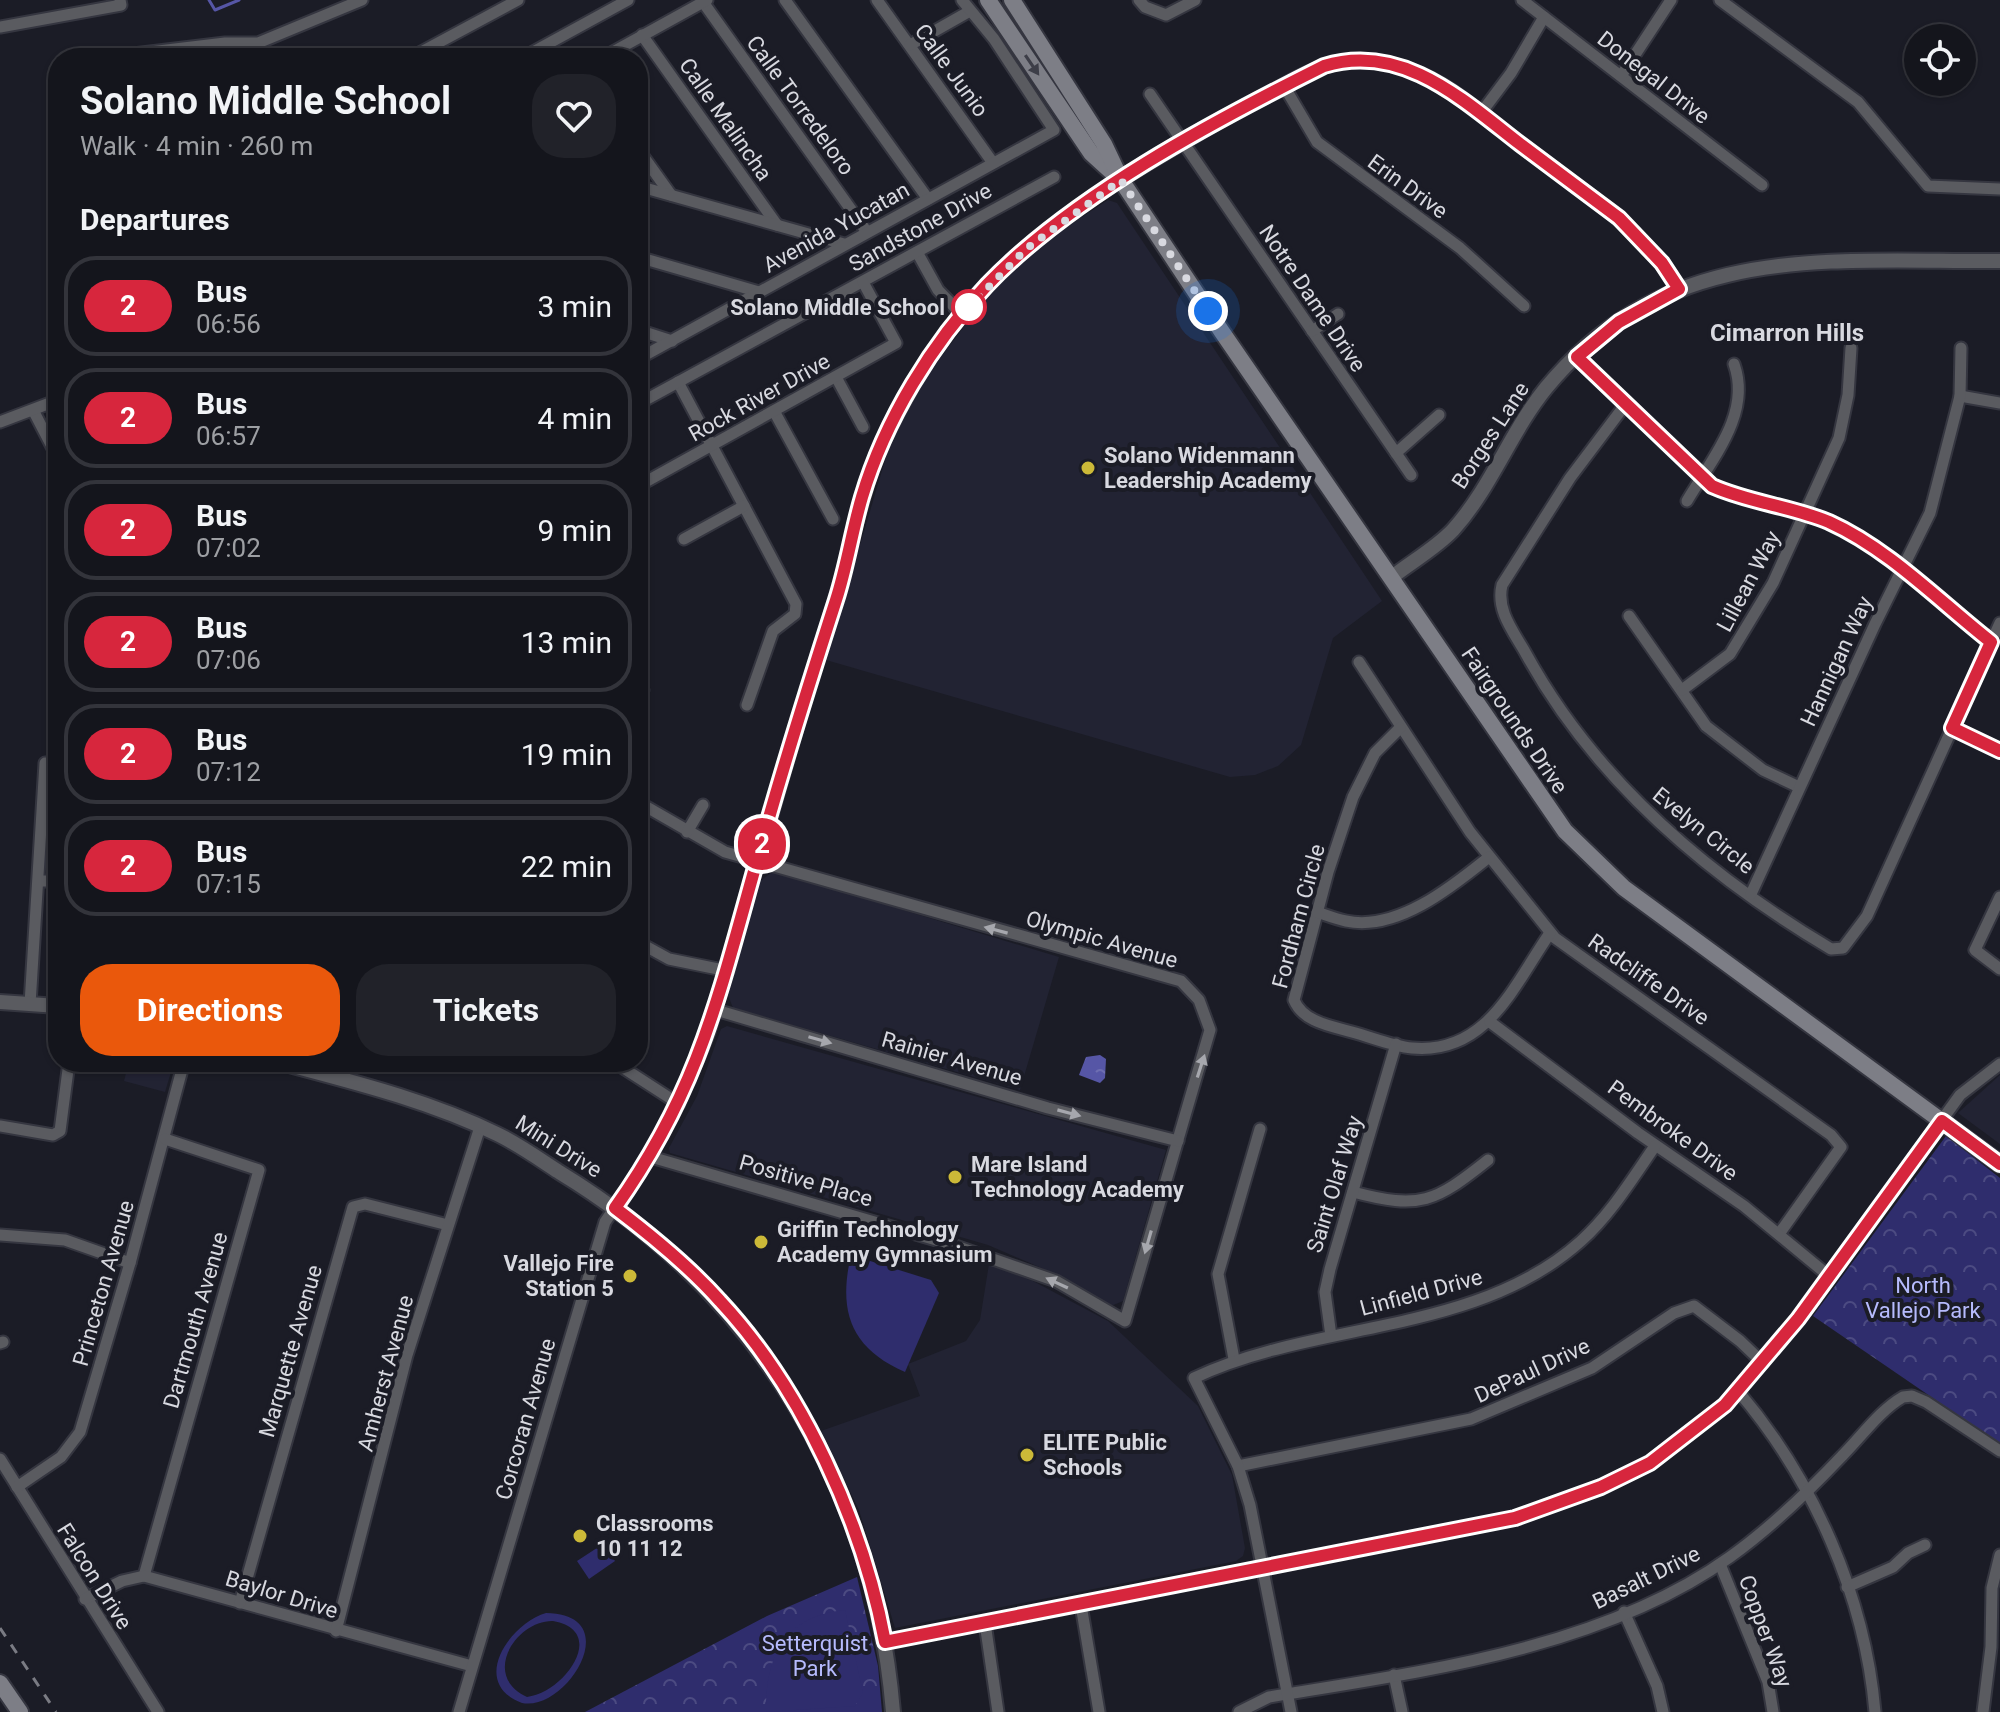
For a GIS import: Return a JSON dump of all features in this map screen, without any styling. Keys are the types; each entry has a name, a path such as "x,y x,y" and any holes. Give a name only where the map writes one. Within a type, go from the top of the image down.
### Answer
{"main road":[{"path":"988,0 1098,149"},
{"path":"1012,0 1098,149"},
{"name":"Fairgrounds Drive","path":"1098,149 1543,801 1589,856 1624,888 2000,1164"},
{"path":"0,1683 20,1712"}],"street":[{"path":"195,48 268,39 362,0"},
{"path":"429,48 518,0"},
{"path":"540,48 628,0"},
{"path":"785,0 928,199"},
{"name":"Calle Junio","path":"877,0 993,163"},
{"path":"910,45 970,11 962,0"},
{"path":"1139,0 1145,7 1166,15 1195,0"},
{"name":"Donegal Drive","path":"1522,0 1762,185"},
{"path":"1621,76 1671,0"},
{"path":"1720,0 1858,102 1919,180 1928,186 2000,189"},
{"path":"619,48 705,1"},
{"name":"Calle Torredeloro","path":"705,1 867,232"},
{"path":"0,27 121,3"},
{"name":"Avenida Yucatan","path":"648,354 1054,130 994,39 970,11"},
{"path":"1481,113 1523,54 1544,17"},
{"name":"Calle Malincha","path":"642,35 777,225"},
{"path":"242,43 242,48"},
{"name":"Corcoran Avenue","path":"459,1712 595,1251 615,1208 651,1157 679,1104 716,1010 756,861 874,463 903,402 987,285 1026,249 1121,180 1284,86 1334,63 1382,62 1441,84 1619,218 1662,263 1679,289"},
{"name":"Erin Drive","path":"1284,86 1317,142 1460,248 1524,306"},
{"name":"Notre Dame Drive","path":"1150,94 1411,475"},
{"path":"648,163 671,195"},
{"name":"Sandstone Drive","path":"648,398 1054,177"},
{"path":"648,189 844,244"},
{"path":"917,252 938,290 963,316"},
{"path":"648,260 759,292"},
{"name":"Borges Lane","path":"1391,578 1451,532 1526,415 1577,357 1619,322 1679,289 1732,272 1812,261 2000,261"},
{"name":"Rock River Drive","path":"648,481 896,343 863,282"},
{"path":"1312,331 1338,314"},
{"path":"648,333 672,341"},
{"name":"Lillean Way","path":"1682,690 1722,662 1741,640 1773,583 1839,438 1848,395 1851,348"},
{"name":"Hannigan Way","path":"1751,894 1930,513 1960,396 1961,348"},
{"path":"1577,357 1700,477 1735,496 1804,514 1857,537 1991,642"},
{"path":"1687,501 1726,436 1740,397 1740,380 1734,364"},
{"path":"836,377 863,427"},
{"path":"678,382 796,604 795,614 773,631 747,705"},
{"path":"1960,396 2000,403"},
{"path":"0,422 48,404"},
{"name":"Evelyn Circle","path":"1625,405 1570,478 1502,585 1499,599 1536,671 1595,757 1662,825 1751,894 1831,949 1843,948 1867,916 2000,623"},
{"path":"33,410 48,439"},
{"path":"774,411 833,519"},
{"path":"1396,453 1439,415"},
{"path":"684,539 744,506"},
{"path":"1629,616 1706,726 1726,745 1763,770 1799,787"},
{"name":"Radcliffe Drive","path":"1359,662 1400,728 1489,857 1550,933 1831,1135 1841,1147 1779,1234"},
{"name":"Fordham Circle","path":"1400,728 1364,769 1317,912 1294,1000 1296,1005 1318,1022 1396,1044 1411,1048 1445,1046 1467,1039 1490,1022 1550,933"},
{"path":"1952,728 2000,751"},
{"path":"30,1004 45,763 48,763"},
{"path":"687,832 703,805"},
{"name":"Olympic Avenue","path":"648,808 725,852 1181,981 1199,1000 1210,1030 1125,1321"},
{"path":"1317,912 1349,922 1390,918 1439,894 1489,857"},
{"path":"39,881 48,881"},
{"path":"2000,897 1975,950 2000,969"},
{"path":"648,947 669,959 728,971"},
{"path":"0,1002 48,1005"},
{"name":"Rainier Avenue","path":"716,1010 1048,1108 1178,1141"},
{"name":"Pembroke Drive","path":"1490,1022 1779,1234 1829,1276"},
{"name":"Saint Olaf Way","path":"1331,1336 1325,1292 1396,1044"},
{"path":"885,1642 1515,1518 1601,1487 1650,1463 1680,1442 1738,1391 1763,1363 1960,1095 2000,1064"},
{"path":"0,1126 53,1135 60,1131 68,1072"},
{"name":"Princeton Avenue","path":"17,1487 61,1457 80,1432 182,1072"},
{"name":"Mini Drive","path":"315,1072 400,1095 510,1141 615,1208 655,1238 721,1302 784,1386 815,1441 872,1578 885,1642 893,1712"},
{"path":"629,1072 679,1104"},
{"name":"Amherst Avenue","path":"336,1631 407,1355 480,1127"},
{"path":"1234,1359 1218,1274 1260,1129"},
{"name":"Dartmouth Avenue","path":"144,1576 259,1170 165,1139"},
{"name":"Linfield Drive","path":"1238,1466 1194,1378 1234,1359 1460,1306 1533,1276 1579,1243 1610,1213 1655,1146"},
{"name":"Positive Place","path":"651,1157 937,1240 1056,1281 1125,1321"},
{"path":"1353,1192 1382,1200 1427,1201 1446,1193 1488,1160"},
{"name":"Marquette Avenue","path":"240,1603 353,1207 365,1204 448,1225"},
{"path":"0,1235 65,1240 130,1263"},
{"name":"DePaul Drive","path":"1238,1466 1471,1419 1592,1368 1674,1313 1694,1306 1763,1363"},
{"path":"1738,1391 1767,1425 1808,1492 1847,1587 1862,1634 1875,1712"},
{"name":"Basalt Drive","path":"1239,1712 1269,1697 1520,1651 1624,1612 1720,1564 1786,1515 1903,1397 1912,1396 1926,1402 2000,1451"},
{"name":"Falcon Drive","path":"0,1459 158,1712"},
{"path":"1238,1466 1263,1568 1291,1712"},
{"path":"1847,1587 1893,1567 1908,1553 1925,1545"},
{"path":"1983,1712 1991,1647 1992,1588 2000,1555"},
{"name":"Copper Way","path":"1720,1564 1768,1682 1773,1712"},
{"path":"85,1599 122,1581 144,1576"},
{"name":"Baylor Drive","path":"144,1576 472,1666"},
{"path":"1081,1605 1099,1712"},
{"path":"1624,1612 1657,1686 1663,1712"},
{"path":"985,1623 998,1712"},
{"path":"1394,1675 1402,1712"}],"shaded area":[{"name":"Solano Widenmann Leadership Academy","path":"1108,200 1117,203 1382,601 1333,638 1301,745 1278,766 1255,775 1230,777 826,660 889,447 924,379 979,307 1013,270 1054,235"},
{"path":"774,871 1059,957 1020,1090 733,1008 728,995 760,881"},
{"name":"Mare Island Technology Academy","path":"727,1026 1166,1150 1123,1301 1111,1306 1053,1273 988,1245 670,1153 669,1148 697,1096 721,1029"},
{"path":"126,1072 171,1072 165,1092 124,1081"},
{"path":"2000,1075 2000,1144 1958,1113"},
{"name":"ELITE Public Schools","path":"989,1264 1033,1281 1108,1321 1198,1406 1232,1475 1245,1548 1243,1556 1236,1561 895,1628 859,1510 821,1431 920,1396 908,1364 966,1341 980,1320"}],"green space":[{"name":"North Vallejo Park","path":"1946,1136 2000,1178 2000,1444 1813,1316"},
{"path":"851,1255 931,1280 939,1293 905,1372 872,1351 852,1326 846,1294"},
{"path":"603,1544 615,1561 589,1579 577,1561"},
{"name":"Setterquist Park","path":"857,1577 878,1666 882,1712 585,1712 767,1616"},
{"path":"845,1610 863,1693 855,1706 766,1712 769,1673 783,1642 793,1630 807,1621"},
{"path":"546,1613 570,1618 583,1629 586,1644 581,1662 571,1679 556,1693 539,1702 522,1703 506,1694 498,1682 497,1669 508,1641 532,1619","holes":["553,1621 569,1627 578,1637 579,1648 566,1674 555,1685 527,1697 513,1687 506,1676 505,1663 517,1639 527,1629 540,1623"]}],"water":[{"path":"1100,1055 1106,1059 1105,1078 1100,1083 1079,1075 1086,1057"}],"waterway":[{"path":"209,0 215,10 239,0"}],"railway":[{"path":"0,1628 56,1712"}],"bus line":[{"name":"2","path":"2000,751 1952,728 1991,642 1857,537 1828,522 1735,496 1712,486 1642,423 1577,357 1619,322 1679,289 1642,240 1619,218 1441,84 1419,73 1382,62 1350,60 1324,66 1121,180 1026,249 987,285 969,307 903,402 874,463 862,499 839,590 771,821 756,861 709,1032 665,1132 615,1208 655,1238 721,1302 784,1386 815,1441 872,1578 885,1642 1515,1518 1601,1487 1650,1463 1725,1405 1798,1319 1942,1121 2000,1164"}],"place":[{"name":"Solano Middle School","path":"969,307"},
{"name":"Solano Widenmann Leadership Academy","path":"1088,468"},
{"name":"Mare Island Technology Academy","path":"955,1177"},
{"name":"Griffin Technology Academy Gymnasium","path":"761,1242"},
{"name":"Vallejo Fire Station 5","path":"630,1276"},
{"name":"ELITE Public Schools","path":"1027,1455"},
{"name":"Classrooms 10 11 12","path":"580,1536"}],"district":[{"name":"Cimarron Hills","path":"1787,333"}],"route":[{"path":"969,307 987,285 1026,249 1121,180 1208,311"}]}
